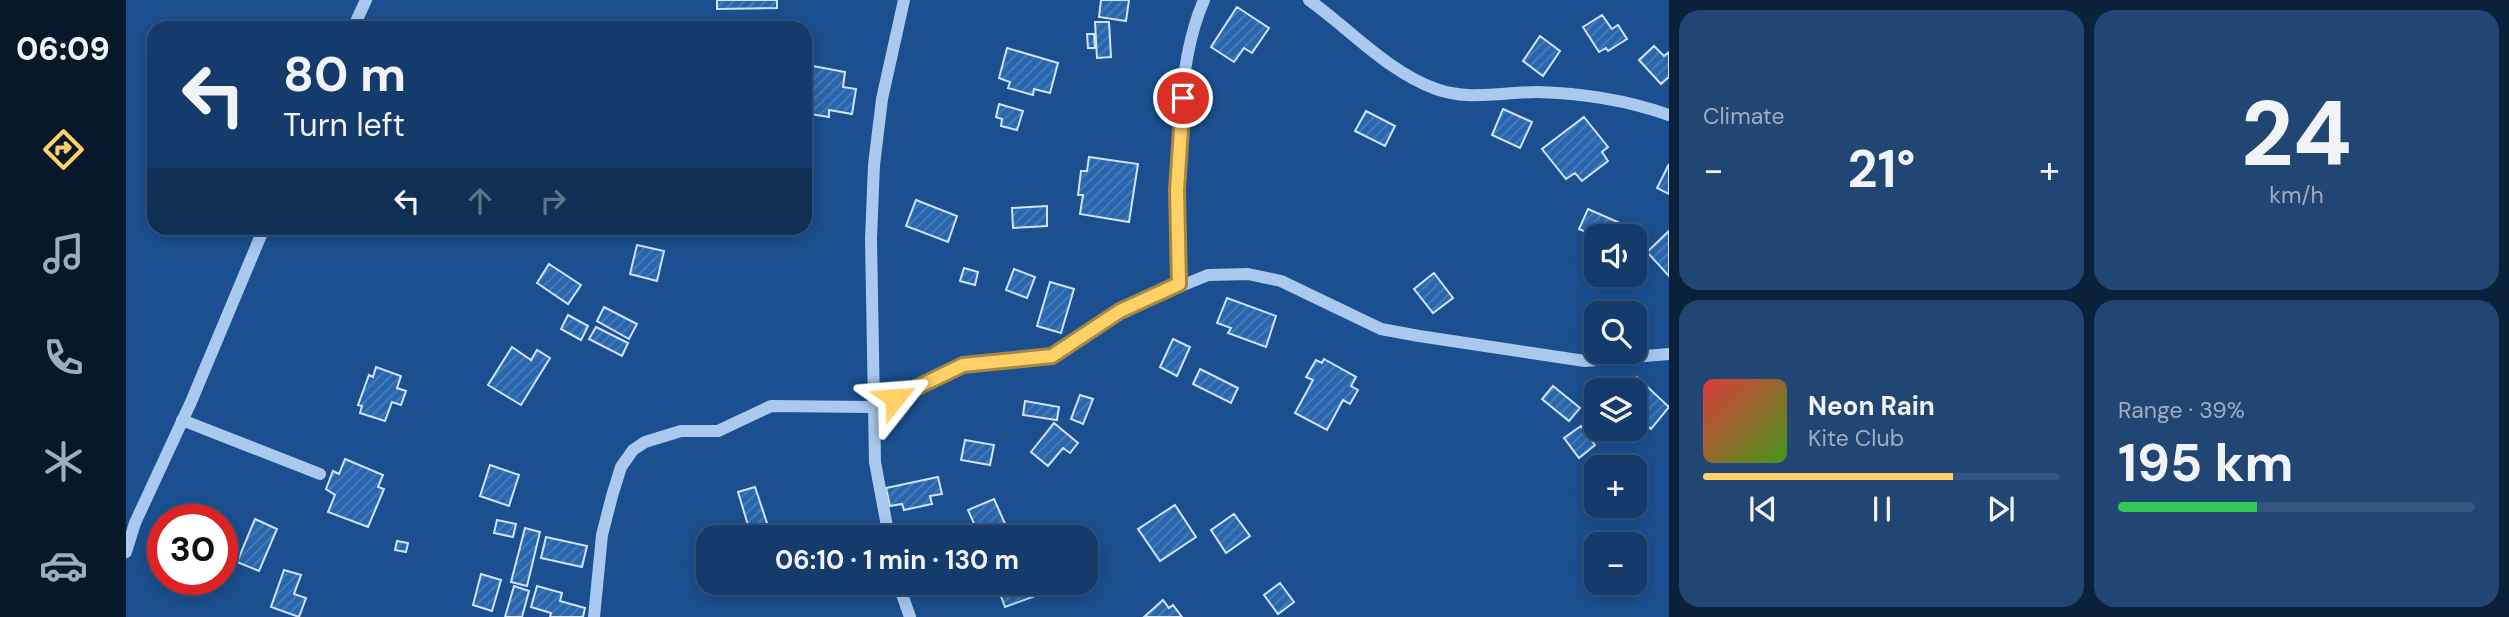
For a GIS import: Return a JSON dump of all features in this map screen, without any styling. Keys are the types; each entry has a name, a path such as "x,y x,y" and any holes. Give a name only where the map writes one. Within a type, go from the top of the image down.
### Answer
{"street":[{"path":"356,21 366,0"},
{"path":"887,525 874,462 872,407 874,165 882,99 904,0"},
{"path":"1179,284 1177,190 1184,76 1204,0"},
{"path":"1309,0 1381,57 1435,89 1456,94 1537,92 1595,95 1669,115"},
{"path":"126,551 135,523 261,235"},
{"path":"594,617 602,536 621,467 633,450 663,435 718,430 771,406 872,407 963,365 1052,356 1120,311 1179,284 1208,275 1248,274 1303,289 1381,329 1406,334 1585,361 1669,354"},
{"path":"182,420 320,474"},
{"path":"902,595 910,617"}],"building":[{"path":"717,0 777,0 777,8 717,9"},
{"path":"1101,0 1129,0 1126,21 1099,17"},
{"path":"1237,7 1269,28 1252,53 1244,48 1234,62 1211,47"},
{"path":"1602,15 1612,29 1618,25 1627,39 1608,51 1606,48 1599,52 1583,27"},
{"path":"1095,22 1109,22 1111,57 1097,58"},
{"path":"1087,34 1094,34 1095,48 1088,48"},
{"path":"1540,36 1560,51 1543,76 1523,61"},
{"path":"1654,46 1664,56 1669,52 1669,77 1661,84 1639,60"},
{"path":"1007,48 1058,63 1050,93 1034,89 1033,95 1008,88 1010,82 999,78"},
{"path":"813,66 845,72 843,87 856,89 852,114 829,110 829,117 812,114"},
{"path":"999,104 1023,111 1017,130 1001,126 1002,119 996,117"},
{"path":"1503,109 1532,122 1520,148 1492,135"},
{"path":"1366,111 1395,126 1385,146 1355,131"},
{"path":"1584,117 1608,147 1602,152 1608,161 1582,181 1575,173 1566,179 1542,149"},
{"path":"1089,157 1138,164 1129,222 1080,214 1083,195 1078,195 1081,171 1087,171"},
{"path":"1669,164 1669,194 1657,188"},
{"path":"916,200 957,216 948,242 906,226"},
{"path":"1047,206 1047,226 1013,228 1012,208"},
{"path":"1588,209 1620,223 1584,224 1584,231 1579,229"},
{"path":"1669,231 1669,276 1647,252"},
{"path":"637,245 664,251 657,281 630,274"},
{"path":"549,264 581,285 568,304 537,283"},
{"path":"964,268 978,272 975,285 960,281"},
{"path":"1014,269 1035,277 1027,298 1006,290"},
{"path":"1434,273 1453,298 1433,313 1414,289"},
{"path":"1050,282 1074,289 1061,333 1037,326"},
{"path":"1227,298 1276,316 1266,347 1228,333 1231,328 1217,323"},
{"path":"604,307 637,324 629,339 597,321"},
{"path":"568,315 588,326 581,340 561,329"},
{"path":"596,327 628,343 622,356 589,339"},
{"path":"1173,339 1190,347 1177,376 1160,367"},
{"path":"512,347 531,360 537,350 550,358 521,405 488,385"},
{"path":"1324,359 1356,377 1351,386 1358,390 1350,404 1343,400 1327,430 1295,413 1313,380 1306,377 1316,360 1322,363"},
{"path":"376,367 401,376 397,388 406,391 401,405 392,402 385,421 360,413 362,406 358,405 369,375 373,377"},
{"path":"1200,369 1238,388 1231,403 1193,384"},
{"path":"1553,386 1580,408 1569,421 1542,399"},
{"path":"1647,386 1669,407 1651,429 1647,425"},
{"path":"1080,395 1093,399 1083,424 1071,419"},
{"path":"1025,401 1059,407 1057,420 1023,415"},
{"path":"1054,423 1078,443 1070,453 1063,448 1048,466 1031,452"},
{"path":"1581,426 1584,430 1584,441 1592,441 1595,445 1579,458 1564,438"},
{"path":"965,440 994,445 990,465 961,460"},
{"path":"345,459 383,475 378,487 384,489 368,527 328,512 335,495 326,489 333,471 339,474"},
{"path":"490,465 519,475 509,506 480,496"},
{"path":"938,477 942,494 930,496 932,504 904,510 902,504 890,506 886,488"},
{"path":"755,487 768,525 748,525 738,492"},
{"path":"994,499 1006,525 975,525 968,510"},
{"path":"1175,505 1196,537 1160,561 1138,529"},
{"path":"1234,514 1250,536 1226,553 1211,530"},
{"path":"255,519 277,529 259,571 238,562"},
{"path":"497,520 516,524 513,537 494,533"},
{"path":"525,528 540,532 527,586 511,582"},
{"path":"546,537 587,546 582,567 541,558"},
{"path":"397,541 408,543 406,552 395,550"},
{"path":"284,570 301,575 294,594 306,598 299,617 271,607"},
{"path":"481,574 501,580 492,611 473,605"},
{"path":"1280,583 1294,602 1278,614 1264,595"},
{"path":"514,586 529,591 522,617 505,617"},
{"path":"537,586 562,593 560,601 585,608 583,617 550,617 551,613 531,607"},
{"path":"1000,595 1038,595 1005,607"},
{"path":"1163,600 1169,608 1173,605 1182,617 1144,617"}],"route":[{"path":"895,398 963,365 1008,358 1039,359 1052,356 1120,311 1179,284 1177,190 1183,98"}]}
